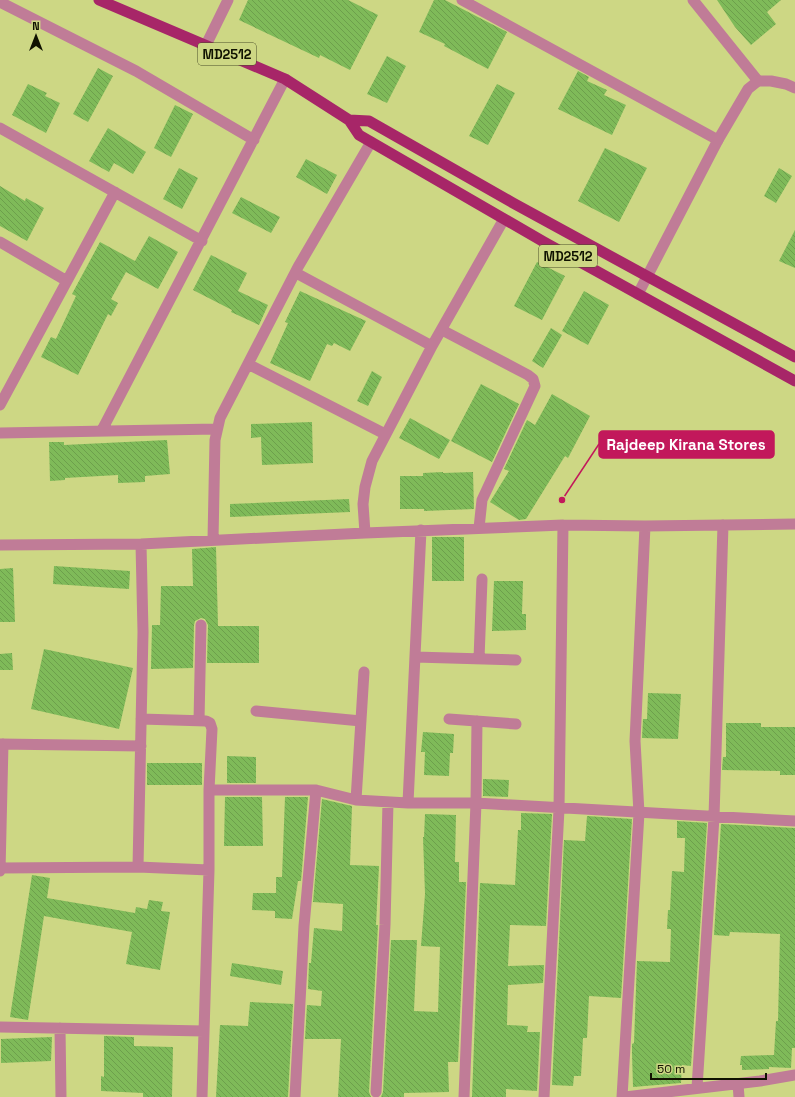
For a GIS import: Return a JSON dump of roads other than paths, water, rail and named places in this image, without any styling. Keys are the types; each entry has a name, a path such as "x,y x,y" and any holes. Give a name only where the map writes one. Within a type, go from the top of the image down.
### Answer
{"main road":[{"name":"MD2512","path":"99,0 286,79 349,120 359,135 370,142 504,219 795,381"},
{"name":"MD2512","path":"349,120 369,121 513,203 795,357"}],"street":[{"path":"206,45 228,0"},
{"path":"462,0 718,140"},
{"path":"693,0 758,82"},
{"path":"0,2 136,71 254,140"},
{"path":"102,430 286,79"},
{"path":"638,294 718,140 748,89 758,82 786,84 795,88"},
{"path":"0,128 202,241"},
{"path":"213,540 216,430 220,418 296,273 370,142"},
{"path":"0,405 115,192"},
{"path":"365,532 365,487 372,461 432,346 504,219"},
{"path":"0,243 67,281"},
{"path":"296,273 432,346"},
{"path":"442,330 528,375 533,380 534,386 482,500 479,528"},
{"path":"248,364 385,434"},
{"path":"0,433 102,430 216,430"},
{"path":"0,545 141,544 365,532 562,525 646,526 795,524"},
{"path":"544,1097 559,809 562,525"},
{"path":"697,1088 714,817 723,525"},
{"path":"646,526 635,741 639,813 624,1097 738,1084 795,1075"},
{"path":"408,803 421,530"},
{"path":"138,867 143,632 141,544"},
{"path":"479,659 482,579"},
{"path":"199,721 201,625"},
{"path":"415,657 516,660"},
{"path":"356,800 364,672"},
{"path":"256,711 361,721"},
{"path":"141,718 199,721 210,723 212,729 209,790 209,870 202,1097"},
{"path":"448,719 516,724"},
{"path":"464,1097 476,803 477,721"},
{"path":"0,871 2,744 141,746"},
{"path":"209,790 316,790 356,800 408,803 476,803 559,809 795,820"},
{"path":"296,1097 304,926 316,790"},
{"path":"376,1092 385,925 388,802"},
{"path":"0,868 138,867 209,870"},
{"path":"0,1027 204,1030"},
{"path":"60,1028 61,1097"},
{"path":"738,1084 739,1097"}],"place":[{"name":"Rajdeep Kirana Stores","path":"562,500"}]}
